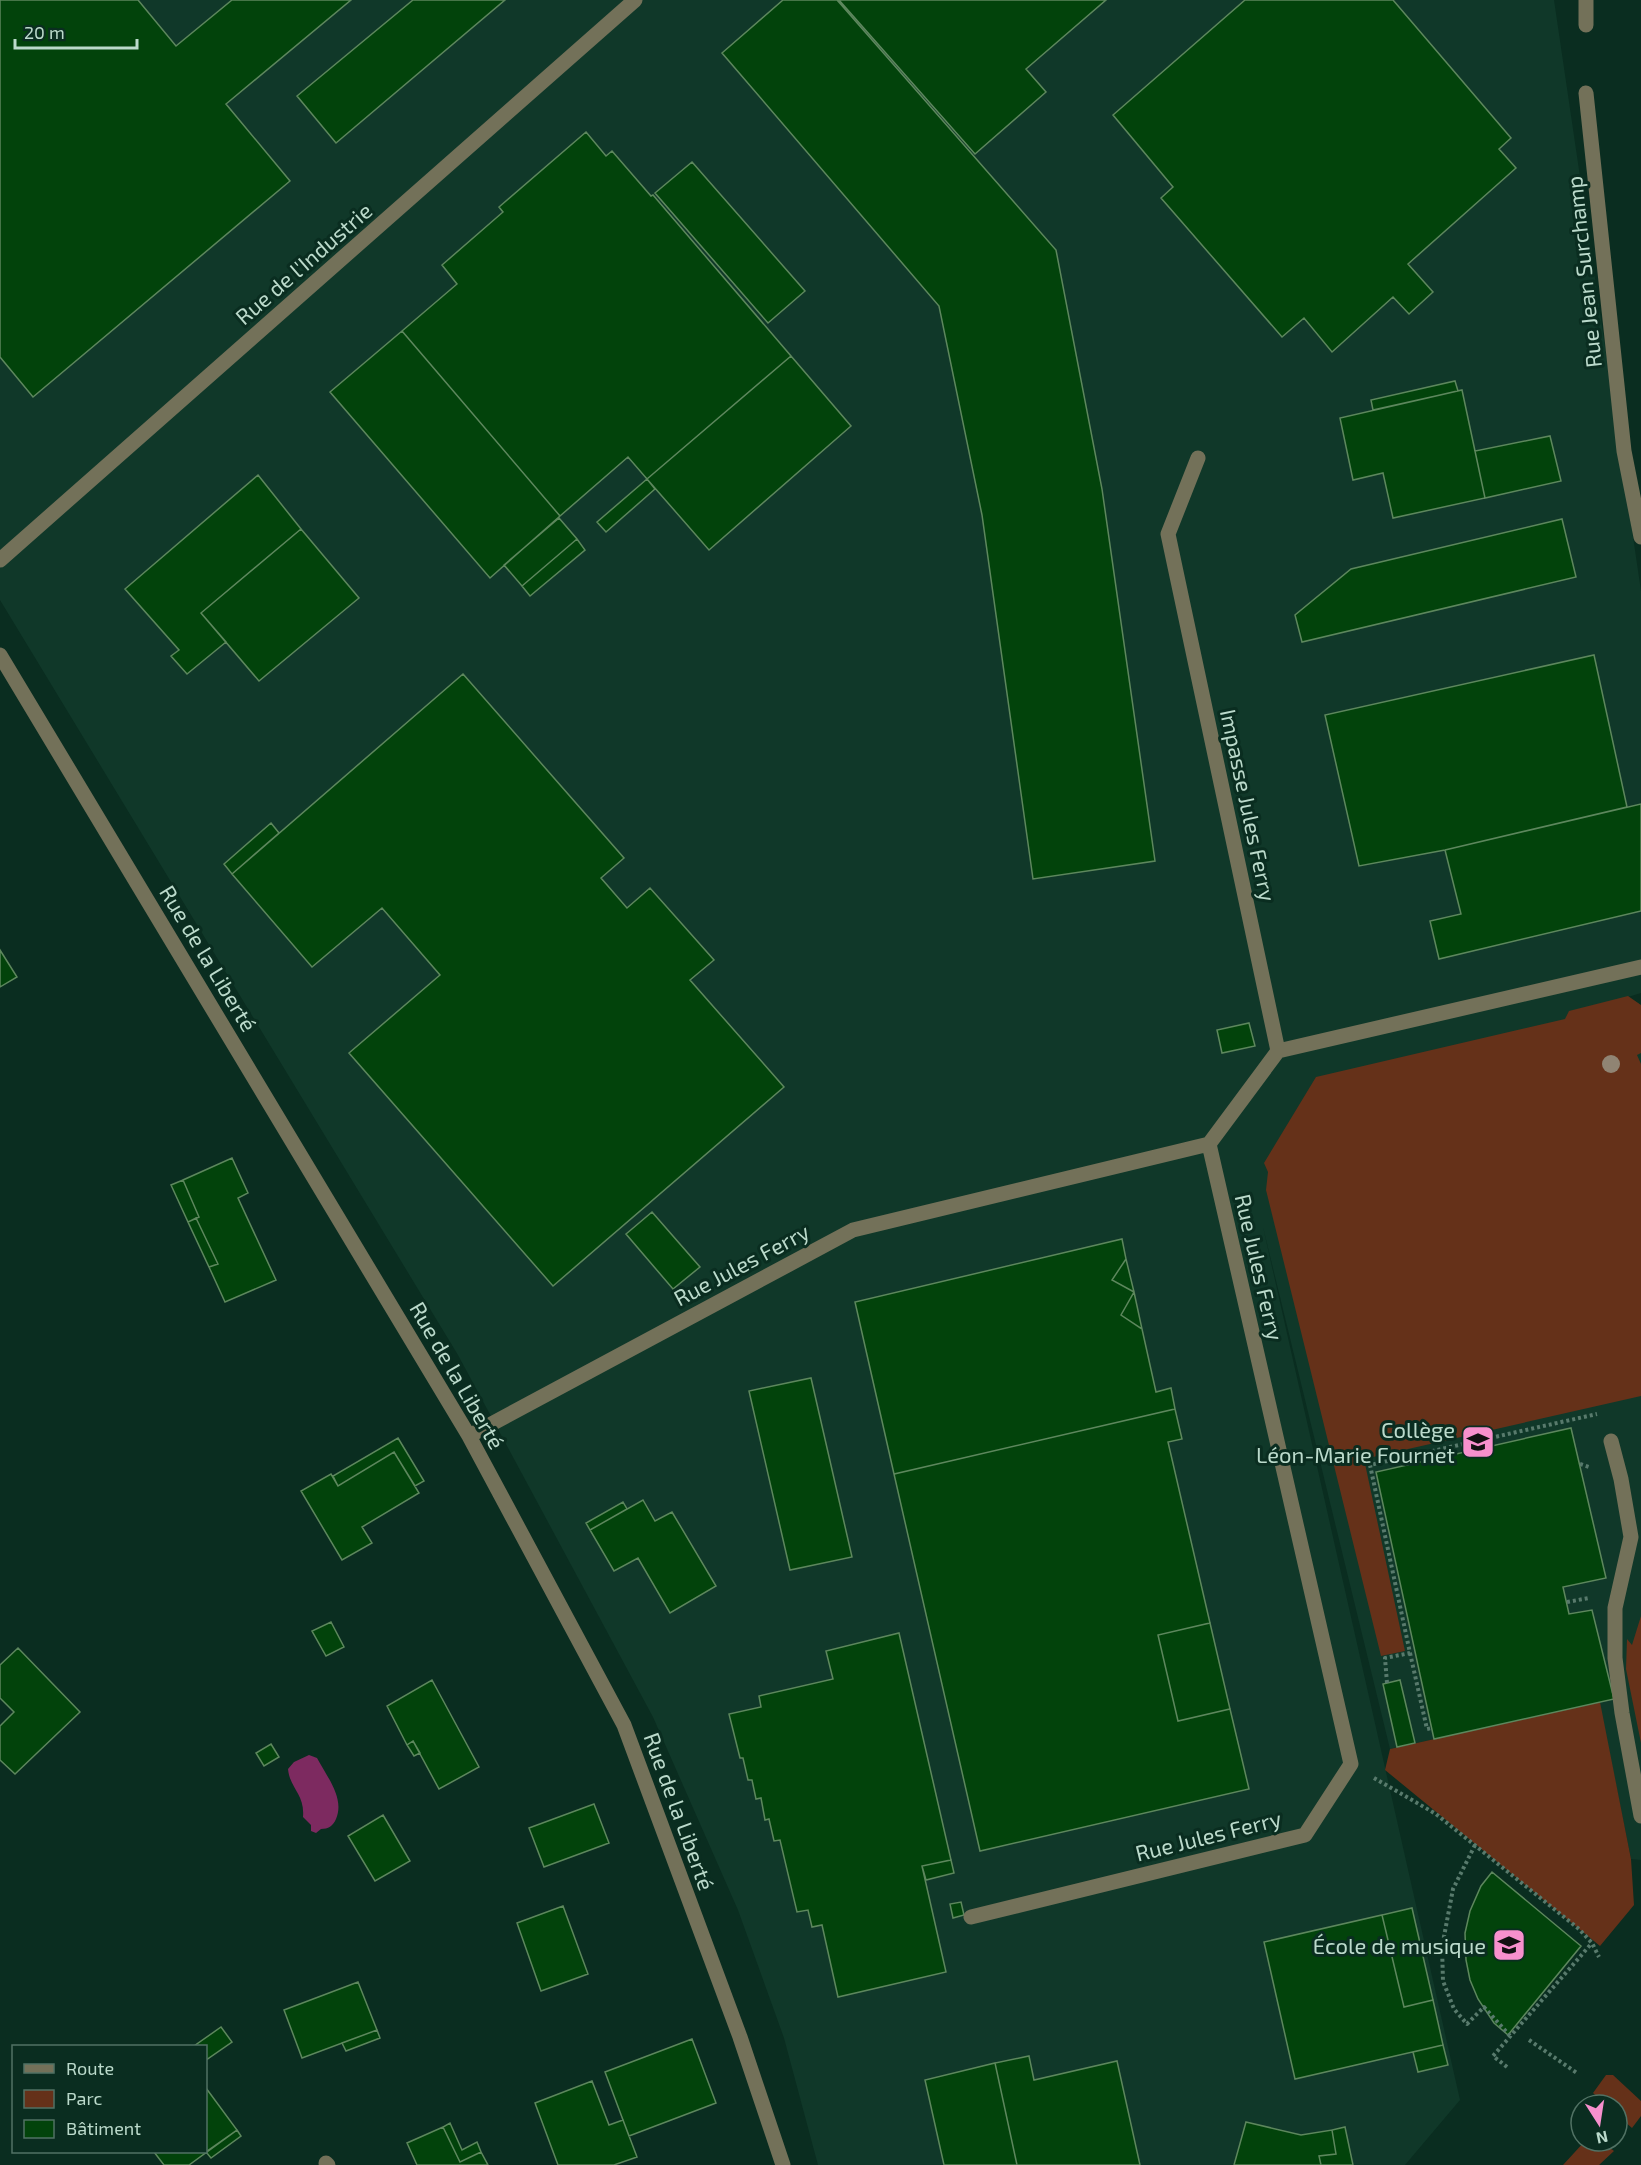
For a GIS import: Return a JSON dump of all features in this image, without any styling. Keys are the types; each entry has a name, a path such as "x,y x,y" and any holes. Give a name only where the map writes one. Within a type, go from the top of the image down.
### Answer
{"street":[{"name":"Rue de l'Industrie","path":"0,560 635,0"},
{"path":"1586,0 1586,25"},
{"name":"Rue Jean Surchamp","path":"1586,93 1624,451 1641,537"},
{"name":"Impasse Jules Ferry","path":"1198,458 1168,534 1278,1051"},
{"name":"Rue de la Liberté","path":"0,655 469,1436 624,1725 740,2037 783,2165"},
{"path":"1209,1144 1278,1051 1641,967"},
{"name":"Rue Jules Ferry","path":"469,1436 853,1230 1209,1144 1351,1764 1305,1834 971,1917"},
{"path":"1611,1440 1621,1479 1631,1537 1615,1608 1615,1658 1622,1713 1641,1816"}],"path":[{"path":"1432,1728 1427,1729 1370,1465 1572,1418 1603,1413 1611,1440"},
{"path":"1387,1683 1385,1658 1410,1653"},
{"path":"1351,1764 1436,1814 1579,1929 1592,1943 1599,1957"},
{"path":"1475,1845 1453,1889 1442,1947 1443,1981 1454,2009 1467,2024 1484,2007 1511,2037"},
{"path":"1507,2067 1493,2056 1592,1943"},
{"path":"1529,2040 1577,2073"}],"shaded area":[{"path":"0,0 1554,0 1641,591 1641,993 1628,997 1641,1005 1641,1860 1631,1859 1599,1702 1390,1749 1263,1227 1460,2100 1405,2165 818,2165 784,2038 738,1910 653,1717 458,1355 0,600"},
{"path":"309,1755 317,1758 334,1788 338,1803 338,1811 333,1824 316,1833 311,1831 311,1825 303,1817 302,1803 291,1782 288,1769 294,1762"}],"green space":[{"name":"Collège Léon-Marie Fournet","path":"1628,996 1641,1005 1641,1053 1637,1055 1641,1064 1641,1396 1364,1459 1405,1651 1381,1656 1266,1190 1268,1172 1264,1163 1316,1077 1565,1019 1569,1011"},
{"path":"1641,1616 1641,1743 1626,1669 1627,1639 1632,1645"},
{"path":"1600,1702 1631,1859 1634,1905 1600,1946 1385,1770 1390,1749"},
{"path":"1606,2075 1613,2075 1641,2101 1641,2116 1632,2128 1629,2125 1629,2093 1593,2093"},
{"path":"1574,2153 1612,2153 1599,2165 1563,2165"}],"building":[{"path":"0,0 138,0 176,46 232,0 351,0 226,104 290,181 33,397 0,357"},
{"path":"413,0 505,0 336,143 297,96"},
{"path":"783,0 837,0 1056,250 1102,489 1155,861 1033,879 982,515 939,306 722,53"},
{"path":"839,0 1106,0 1026,69 1046,92 975,154"},
{"path":"1245,0 1393,0 1511,138 1499,149 1516,168 1408,264 1433,292 1409,314 1393,297 1332,352 1304,318 1282,337 1161,198 1173,187 1113,115"},
{"path":"586,132 606,156 612,151 651,196 653,195 791,356 647,479 628,457 560,516 402,331 457,284 442,265 503,212 499,207"},
{"path":"692,162 805,291 768,323 655,193"},
{"path":"402,331 560,516 490,578 330,392"},
{"path":"791,356 851,426 709,550 647,479"},
{"path":"1455,381 1458,391 1373,410 1371,400"},
{"path":"1462,390 1485,498 1393,518 1383,473 1353,480 1340,418"},
{"path":"1550,436 1561,481 1485,498 1475,451"},
{"path":"258,475 301,529 201,613 226,642 187,674 171,656 179,650 125,589"},
{"path":"647,479 655,489 606,532 597,522"},
{"path":"559,518 577,539 522,586 504,565"},
{"path":"1562,519 1576,577 1302,642 1295,615 1351,569"},
{"path":"301,529 359,598 259,681 201,613"},
{"path":"577,539 585,550 530,596 522,586"},
{"path":"1594,655 1627,807 1445,850 1359,866 1325,715"},
{"path":"463,674 624,858 601,878 627,908 650,888 714,960 690,980 784,1087 553,1286 349,1053 440,975 382,908 312,967 232,874"},
{"path":"1641,804 1641,911 1439,959 1430,921 1461,914 1445,850"},
{"path":"271,823 279,833 232,874 224,864"},
{"path":"0,950 17,977 0,987"},
{"path":"1249,1023 1255,1046 1222,1053 1217,1030"},
{"path":"232,1158 248,1193 238,1198 276,1280 225,1302 209,1267 218,1264 196,1218 199,1217 183,1180"},
{"path":"183,1180 199,1217 188,1222 171,1185"},
{"path":"652,1212 700,1267 673,1289 626,1234"},
{"path":"196,1218 218,1264 209,1267 188,1222"},
{"path":"1122,1239 1126,1259 1112,1280 1134,1292 1121,1315 1142,1329 1156,1392 1171,1388 1175,1409 894,1474 855,1302"},
{"path":"1126,1259 1134,1292 1112,1280"},
{"path":"1134,1292 1142,1329 1121,1315"},
{"path":"811,1378 852,1557 790,1570 749,1391"},
{"path":"1175,1409 1182,1439 1168,1442 1210,1623 1158,1635 1178,1721 1230,1709 1249,1789 980,1851 894,1474"},
{"path":"1571,1428 1606,1578 1563,1587 1569,1614 1592,1610 1614,1699 1434,1739 1376,1472"},
{"path":"398,1438 424,1481 415,1486 394,1452 338,1486 333,1476"},
{"path":"394,1452 419,1493 362,1527 372,1543 342,1560 301,1491 331,1474 338,1486"},
{"path":"643,1500 655,1521 672,1512 716,1586 670,1613 638,1558 614,1571 590,1530"},
{"path":"623,1502 627,1509 590,1530 586,1523"},
{"path":"331,1622 344,1647 326,1656 312,1631"},
{"path":"1210,1623 1230,1709 1178,1721 1158,1635"},
{"path":"899,1633 951,1860 922,1866 946,1972 838,1997 822,1925 812,1927 808,1910 797,1912 780,1840 774,1841 769,1819 765,1820 761,1798 756,1799 752,1780 748,1780 729,1714 761,1707 759,1696 833,1679 826,1651"},
{"path":"18,1648 80,1712 15,1774 0,1760 0,1726 14,1712 0,1698 0,1665"},
{"path":"432,1680 479,1767 439,1789 413,1741 407,1745 387,1706"},
{"path":"1400,1680 1415,1743 1397,1747 1383,1684"},
{"path":"413,1741 420,1753 414,1756 407,1745"},
{"path":"271,1744 279,1757 264,1766 256,1753"},
{"path":"594,1804 609,1843 544,1867 529,1828"},
{"path":"383,1815 410,1861 375,1881 348,1836"},
{"path":"951,1860 954,1873 926,1880 922,1866"},
{"path":"1492,1872 1581,1946 1508,2035 1494,2023 1478,1999 1470,1980 1466,1960 1465,1933 1470,1911 1481,1886"},
{"path":"961,1902 964,1915 953,1918 950,1904"},
{"path":"563,1906 588,1974 541,1991 517,1923"},
{"path":"1412,1908 1433,2000 1404,2007 1382,1915"},
{"path":"1382,1915 1404,2007 1433,2000 1443,2045 1295,2079 1264,1942"},
{"path":"358,1982 377,2030 302,2058 284,2010"},
{"path":"221,2027 232,2042 207,2059 207,2045 195,2045"},
{"path":"377,2030 380,2038 346,2051 342,2043"},
{"path":"692,2039 716,2103 629,2136 605,2072"},
{"path":"1443,2045 1448,2065 1418,2072 1413,2052"},
{"path":"1029,2056 1034,2080 1117,2061 1140,2165 1017,2165 995,2063"},
{"path":"995,2063 1017,2165 944,2165 925,2080"},
{"path":"592,2081 609,2125 623,2120 637,2157 614,2165 558,2165 535,2103"},
{"path":"207,2089 237,2130 207,2152"},
{"path":"1246,2122 1301,2135 1332,2130 1336,2154 1319,2156 1321,2165 1234,2165"},
{"path":"450,2123 462,2150 477,2142 481,2152 460,2162 443,2127"},
{"path":"443,2127 460,2162 481,2152 488,2165 417,2165 407,2143"},
{"path":"1345,2127 1353,2165 1321,2165 1319,2156 1336,2154 1332,2130"},
{"path":"237,2130 241,2136 211,2158 207,2151"},
{"path":"155,2153 205,2153 189,2165 164,2165"}],"place":[{"name":"Collège Léon-Marie Fournet","path":"1478,1442"},
{"name":"École de musique","path":"1509,1945"}]}
